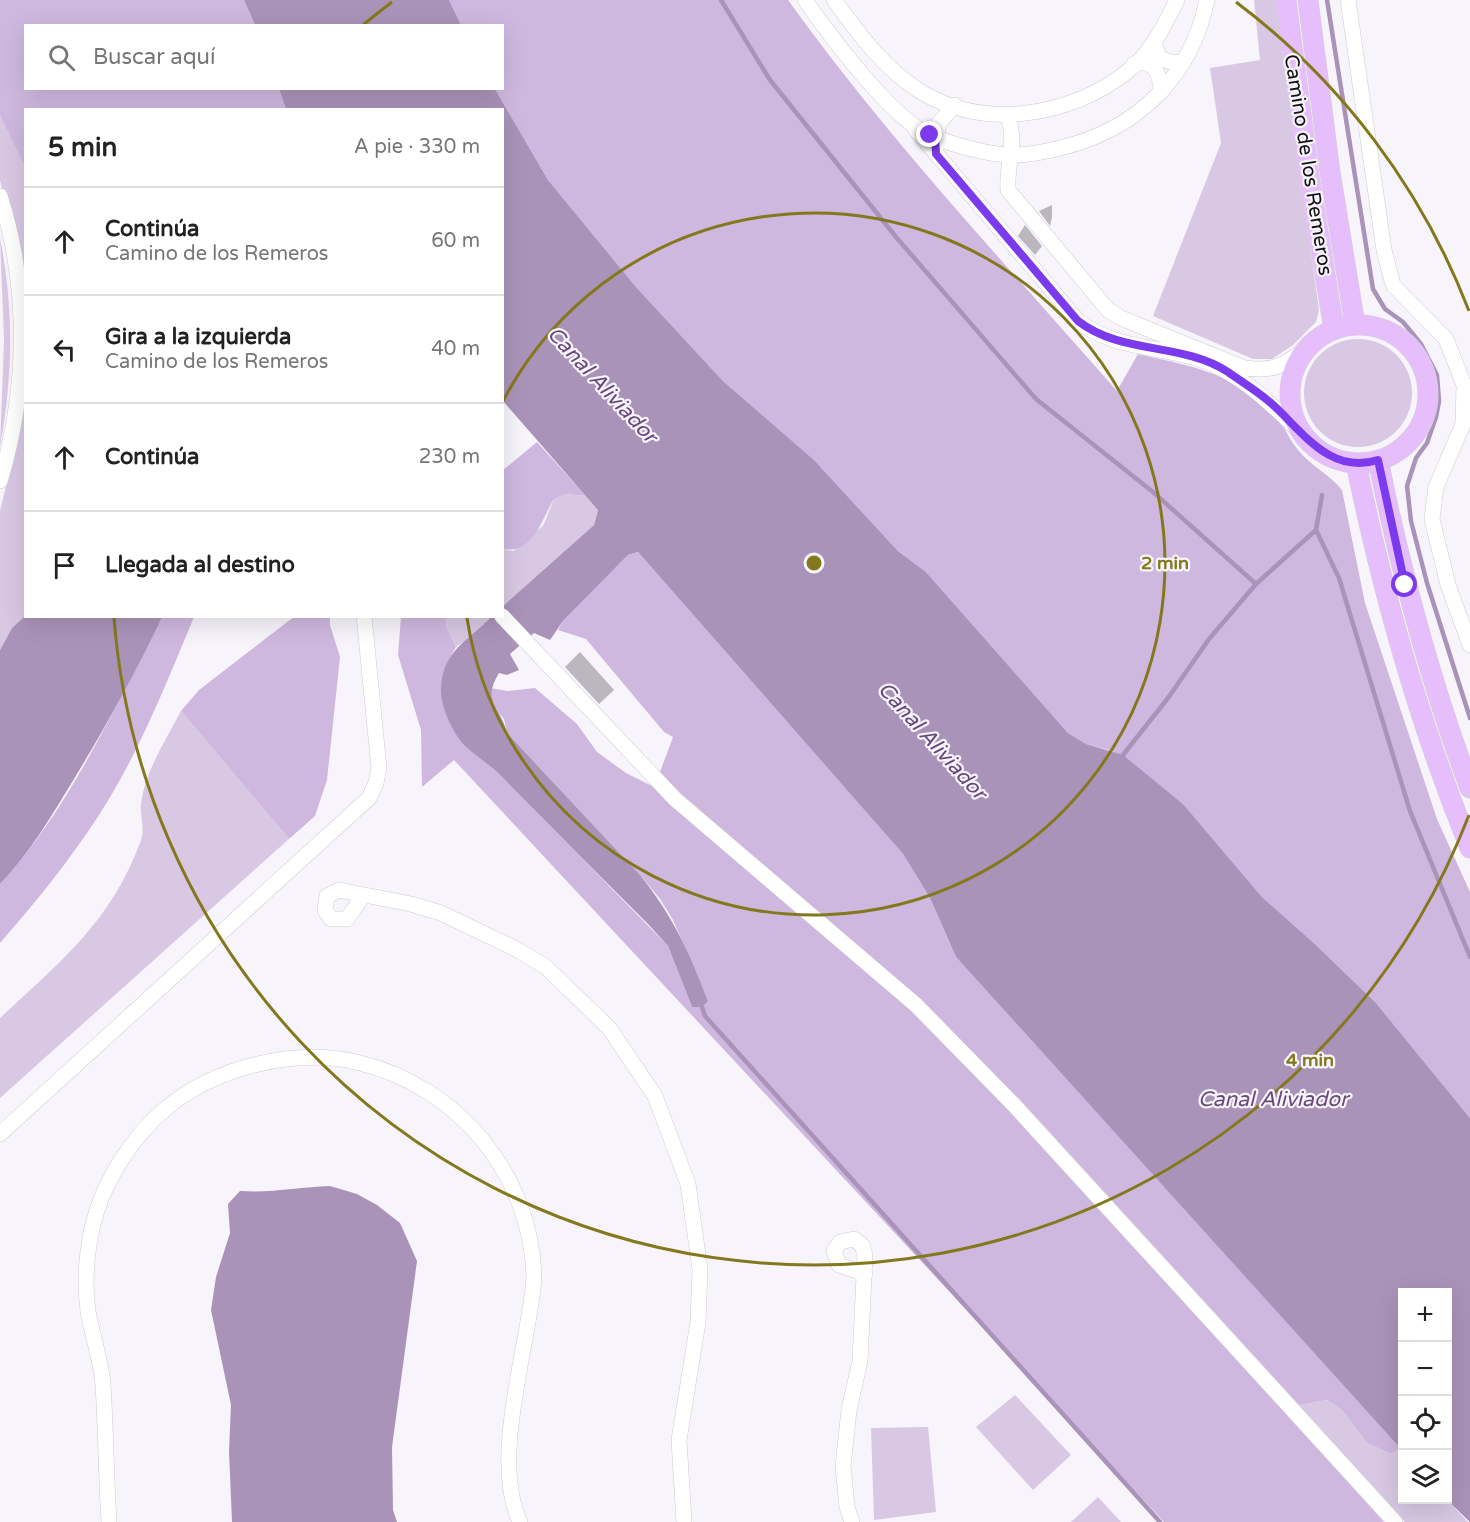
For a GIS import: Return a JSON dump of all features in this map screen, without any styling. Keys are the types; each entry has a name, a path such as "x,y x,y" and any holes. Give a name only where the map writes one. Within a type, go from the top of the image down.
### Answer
{"main road":[{"name":"Camino de los Remeros","path":"1286,0 1309,175 1334,330"},
{"name":"Camino de los Remeros","path":"1308,0 1330,172 1355,325"},
{"path":"1355,325 1375,327 1393,333 1408,345 1419,360 1426,377 1429,396 1418,432 1405,446 1378,460 1356,463 1334,459 1318,450 1304,436 1295,420 1290,402 1291,383 1296,365 1306,349 1334,330 1355,325"},
{"path":"1378,460 1405,585 1436,691 1470,788"},
{"path":"1356,463 1384,591 1415,698 1470,848"}],"street":[{"path":"805,0 869,80 904,117 1078,321 1094,334 1118,342 1193,357 1225,370 1270,402 1304,436"},
{"path":"834,0 873,52 918,90 977,112 1007,116 1054,108 1089,96 1134,64 1161,33 1177,0"},
{"path":"904,117 935,137 1010,155 1040,153 1083,142 1139,114 1161,92 1184,62 1203,20 1207,0"},
{"path":"1348,0 1384,250 1393,285 1446,339 1464,385 1463,424 1436,487 1432,519 1448,585 1470,645"},
{"path":"1154,42 1156,52 1165,62 1184,62"},
{"path":"1134,64 1142,62 1150,64 1158,71 1161,92"},
{"path":"936,154 935,137 938,124 955,105"},
{"path":"1007,116 1013,135 1007,177 1008,190 1013,199 1108,310 1121,318 1244,368 1264,371 1284,365 1306,349"},
{"path":"0,196 15,251 20,286 21,325 16,398 0,481"},
{"path":"0,1134 369,798 376,783 379,768 364,618"},
{"path":"504,618 675,799 924,1013 1013,1104 1395,1522"},
{"path":"363,896 411,904 441,913 518,950 546,967 609,1028 655,1096 688,1184 700,1269 698,1322 679,1440 684,1522"},
{"path":"109,1522 103,1383 86,1291 89,1247 101,1200 131,1147 163,1111 183,1096 232,1073 267,1062 324,1059 359,1062 392,1073 450,1106 488,1145 508,1177 520,1204 534,1254 534,1278 511,1432 511,1482 520,1522"},
{"path":"852,1522 847,1508 843,1466 849,1410 860,1361 865,1274"}],"shaded area":[{"path":"0,0 244,0 255,24 24,24 24,90 279,90 286,108 24,108 24,165 0,116"},
{"path":"449,0 788,0 906,151 1117,391 1138,354 1191,367 1222,378 1238,386 1274,412 1298,450 1342,490 1365,603 1437,819 1470,892 1470,1118 1376,1003 1262,897 1184,805 1112,751 1086,744 1068,733 926,572 898,551 814,460 723,381 636,287 548,180 496,90 504,90 504,24 461,24"},
{"path":"1254,0 1276,0 1319,310 1316,322 1293,345 1272,359 1253,359 1153,316 1221,143 1210,68 1260,60"},
{"path":"0,116 24,165 24,288 0,180"},
{"path":"0,238 8,290 10,342 7,395 0,447 4,340"},
{"path":"1358,339 1379,343 1396,355 1408,372 1412,393 1408,414 1396,431 1379,443 1358,447 1337,443 1320,431 1308,414 1304,393 1308,372 1320,355 1337,343"},
{"path":"24,384 24,617 12,628 0,650 0,511 20,426"},
{"path":"537,442 586,496 566,494 554,499 529,541 514,549 504,549 504,469"},
{"path":"566,494 586,496 598,509 594,525 504,605 504,549 513,551 543,526 554,499"},
{"path":"638,552 903,854 930,898 956,957 1398,1445 1398,1450 1391,1454 1367,1443 1342,1410 1327,1400 1299,1405 1024,1104 912,992 677,793 660,772 673,737 664,732 586,639 558,630 563,621 628,555"},
{"path":"161,618 194,618 139,743 113,791 88,832 52,881 0,943 0,884 47,824 69,791 109,721"},
{"path":"292,618 330,618 340,657 327,780 315,816 289,839 181,711 199,690"},
{"path":"401,618 447,618 446,626 456,647 448,661 441,688 447,714 460,740 501,776 668,946 692,1007 708,1001 673,920 660,899 507,733 504,719 493,706 490,688 508,691 535,688 577,724 597,752 626,773 652,786 915,1013 1021,1121 1384,1522 1164,1522 454,760 422,787 421,730 398,655"},
{"path":"447,618 490,618 475,634 456,647 446,626"},
{"path":"181,711 289,839 0,1098 0,1018 82,938 115,894 141,840 143,831 141,804 147,780"},
{"path":"1015,1395 1071,1455 1033,1490 976,1427"},
{"path":"1327,1400 1342,1410 1367,1443 1391,1454 1398,1450 1398,1504 1451,1504 1468,1522 1405,1522 1299,1405"},
{"path":"928,1427 936,1512 874,1520 871,1428"},
{"path":"1098,1497 1121,1522 1071,1522"}],"water":[{"path":"244,0 449,0 461,24 255,24"},
{"name":"Canal Aliviador","path":"279,90 496,90 548,180 636,287 723,381 814,460 898,551 926,572 1068,733 1086,744 1123,755 1184,805 1262,897 1376,1003 1470,1118 1470,1522 1451,1504 1452,1288 1398,1288 1398,1446 956,957 930,898 903,854 638,552 628,555 563,621 550,640 534,633 510,654 519,670 507,675 499,673 494,683 492,698 507,733 652,890 687,950 708,1001 702,1007 692,1007 668,946 500,775 459,739 446,715 441,694 443,675 452,655 490,618 504,618 504,605 594,525 598,510 504,402 504,108 286,108"},
{"path":"24,617 162,618 120,699 74,779 31,847 0,884 0,650 12,628"},
{"path":"330,1186 357,1194 377,1205 400,1223 417,1261 392,1447 393,1510 397,1522 232,1522 229,1451 231,1405 211,1310 216,1277 230,1233 228,1204 240,1191"}],"building":[{"path":"1052,205 1052,217 1050,226 1039,211"},
{"path":"1025,225 1042,246 1035,255 1018,236"},
{"path":"580,652 614,690 599,704 565,667"}],"waterway":[{"path":"721,0 770,80 896,237 1036,399 1153,492 1256,584"},
{"path":"1327,0 1373,289 1385,309 1403,322 1421,344 1437,375 1439,401 1436,417 1427,443 1416,458 1407,486 1411,521 1427,583 1470,718"},
{"path":"1322,495 1316,530 1339,578 1410,811 1470,957"},
{"path":"1123,755 1168,698 1209,639 1256,584 1316,530"},
{"path":"702,1007 705,1016 1160,1522"}],"route":[{"path":"930,135 935,137 936,154 1078,321 1094,334 1118,342 1193,357 1225,370 1270,402 1318,450 1334,459 1353,463 1378,460 1405,585"}]}
